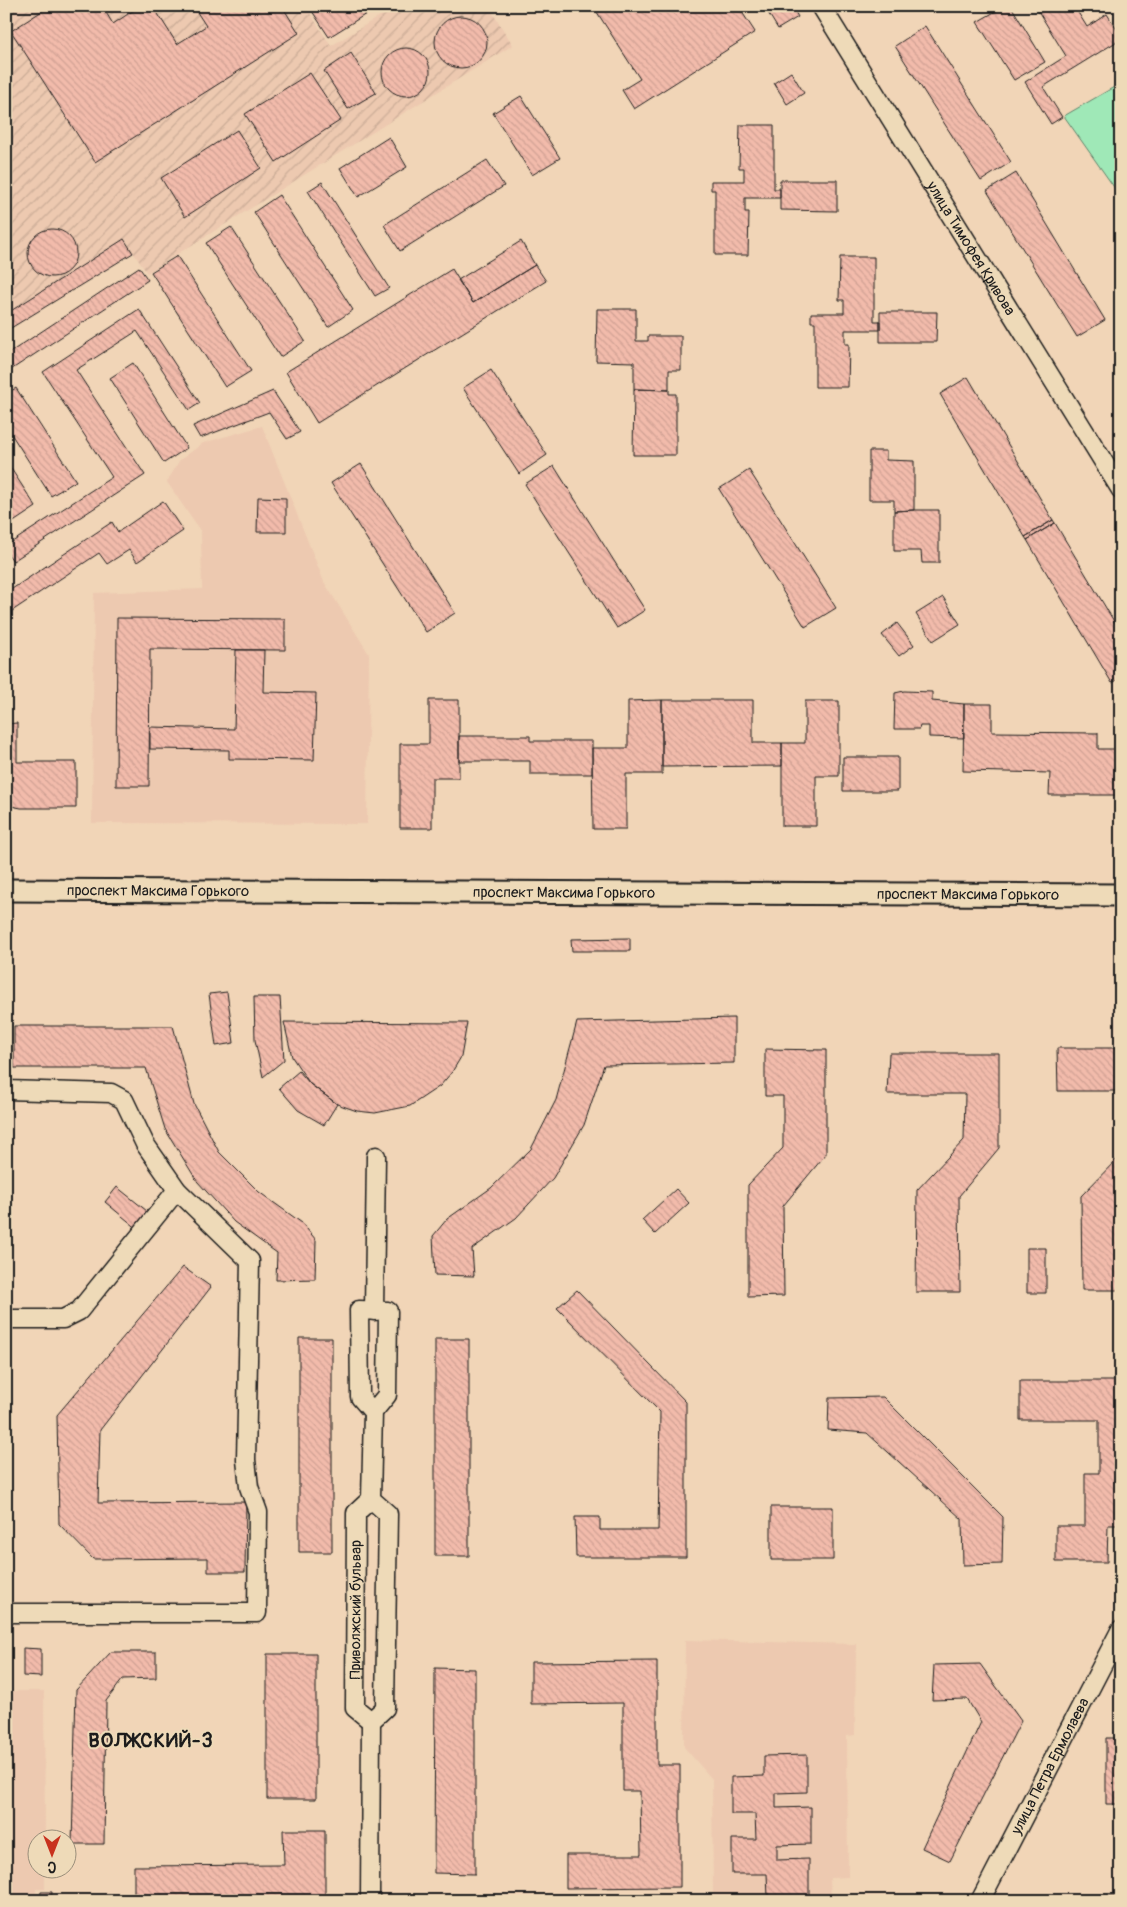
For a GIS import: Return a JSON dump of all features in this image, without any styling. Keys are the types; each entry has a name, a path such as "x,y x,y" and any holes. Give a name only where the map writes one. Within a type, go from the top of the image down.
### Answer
{"main road":[{"name":"проспект Максима Горького","path":"6,890 384,898 741,900 914,900 1121,895"},
{"name":"проспект Максима Горького","path":"6,903 384,898"},
{"name":"проспект Максима Горького","path":"914,900 1121,908"}],"street":[{"name":"улица Тимофея Кривова","path":"821,6 1121,490"},
{"path":"6,1090 111,1093 124,1100 145,1144 177,1190 250,1261 246,1460 249,1487 258,1512 257,1613 6,1613"},
{"path":"374,1311 376,1156"},
{"path":"6,1319 63,1319 79,1311 177,1190"},
{"path":"372,1499 373,1412 387,1395 388,1311 360,1310 360,1397 373,1412"},
{"name":"Приволжский бульвар","path":"372,1499 388,1514 385,1708 371,1721 355,1708 356,1513 372,1499"},
{"name":"улица Петра Ермолаева","path":"980,1901 1121,1629"},
{"path":"370,1901 371,1721"}],"shaded area":[{"path":"6,6 319,6 310,13 331,46 396,6 488,6 513,45 147,273 124,239 6,314"},
{"path":"262,426 324,582 369,654 367,824 92,823 94,593 202,589 201,532 167,482 179,461 203,443"},
{"path":"685,1640 856,1644 855,1735 847,1736 848,1877 830,1878 831,1901 713,1901 712,1779 684,1747"},
{"path":"6,1691 44,1691 45,1830 28,1830 28,1880 45,1880 45,1889 36,1889 36,1901 6,1901"}],"green space":[{"path":"1121,83 1121,197 1064,116"}],"building":[{"path":"50,6 102,6 113,24 140,6 153,6 177,44 206,26 193,6 282,6 299,33 95,162 11,31"},
{"path":"320,6 379,6 329,37 312,11"},
{"path":"593,6 738,6 755,32 634,109 622,90 640,79"},
{"path":"764,6 792,6 798,17 778,29"},
{"path":"1005,6 1011,6 1045,62 1014,80 977,22"},
{"path":"1035,6 1074,6 1087,27 1107,14 1121,36 1121,39 1043,87 1062,117 1051,124 1025,82 1066,56"},
{"path":"461,16 475,20 483,28 487,42 483,56 475,64 461,68 447,64 439,56 435,42 439,28 447,20"},
{"path":"925,26 1011,162 981,181 895,46"},
{"path":"401,48 411,48 423,55 430,67 430,77 423,89 411,96 401,96 393,92 386,85 382,77 382,67 386,59 393,52"},
{"path":"351,53 376,93 348,109 324,71"},
{"path":"791,72 804,93 787,104 774,83"},
{"path":"310,73 341,120 276,162 245,114"},
{"path":"521,96 560,158 532,175 493,113"},
{"path":"740,125 774,125 774,189 780,189 780,198 745,198 745,212 749,212 748,255 715,255 715,190 711,190 711,181 744,181 744,168 739,168"},
{"path":"237,130 261,168 185,217 161,178"},
{"path":"389,137 407,167 358,197 340,168"},
{"path":"487,160 504,186 400,251 384,225"},
{"path":"1016,173 1105,320 1077,337 987,191"},
{"path":"780,180 837,180 837,211 780,210"},
{"path":"322,182 389,288 375,296 308,191"},
{"path":"279,195 353,310 328,327 254,212"},
{"path":"231,227 305,341 280,357 206,243"},
{"path":"47,229 57,229 69,236 76,248 76,258 69,270 57,277 47,277 39,273 32,266 28,258 28,248 32,240 39,233"},
{"path":"124,239 133,253 6,331 6,314"},
{"path":"521,241 535,265 473,303 458,280"},
{"path":"177,256 251,371 225,387 151,272"},
{"path":"840,257 874,257 874,321 880,321 880,330 845,330 845,344 849,344 848,387 815,387 815,322 811,322 811,313 844,313 844,300 839,300"},
{"path":"535,265 546,281 317,423 286,372 452,269 473,303"},
{"path":"139,267 148,280 6,373 6,355"},
{"path":"6,276 12,287 12,295 6,307"},
{"path":"139,309 200,403 189,410 137,331 76,370 145,475 13,561 6,551 6,546 112,477 43,372"},
{"path":"597,309 636,309 636,341 648,341 648,336 681,336 681,370 669,370 669,390 634,389 634,362 596,361"},
{"path":"880,312 937,312 936,342 880,342"},
{"path":"133,363 187,448 164,463 110,378"},
{"path":"491,370 547,455 519,474 463,388"},
{"path":"968,377 1053,520 1025,537 940,394"},
{"path":"16,388 76,481 51,496 6,426 6,394"},
{"path":"634,389 669,390 669,394 676,394 676,455 633,455"},
{"path":"273,391 300,432 287,439 269,412 200,438 193,426"},
{"path":"869,451 886,451 886,460 914,461 914,510 894,511 894,500 869,500"},
{"path":"6,461 36,507 12,523 6,514"},
{"path":"361,464 455,613 426,632 331,483"},
{"path":"554,466 645,610 617,628 525,484"},
{"path":"749,470 836,608 805,627 719,489"},
{"path":"258,497 286,498 286,532 257,532"},
{"path":"163,501 183,531 137,562 129,550 107,564 99,553 6,615 6,593 112,522 118,532"},
{"path":"939,510 939,563 922,563 921,551 894,551 894,511"},
{"path":"1053,520 1055,523 1027,540 1025,537"},
{"path":"1055,523 1121,633 1121,678 1112,683 1027,540"},
{"path":"943,597 960,624 933,641 916,614"},
{"path":"117,618 285,619 285,650 150,649 149,786 116,786"},
{"path":"897,623 914,645 899,656 882,635"},
{"path":"236,650 264,650 263,692 316,693 314,760 229,759 229,750 150,749 150,727 234,729"},
{"path":"904,691 932,692 932,701 964,704 964,738 929,737 929,726 920,726 919,729 894,729 895,693"},
{"path":"429,700 459,700 459,778 432,778 432,828 400,828 400,744 429,744"},
{"path":"662,700 753,700 753,743 782,743 782,766 662,767"},
{"path":"662,700 662,774 626,774 626,829 593,829 592,748 628,748 628,701"},
{"path":"805,701 839,701 839,776 816,776 816,826 782,826 782,743 805,743"},
{"path":"964,704 992,704 992,732 1098,733 1098,749 1121,749 1121,795 1049,795 1050,773 963,771"},
{"path":"17,723 17,762 76,762 76,808 21,808 6,805 6,724"},
{"path":"459,736 530,736 530,741 592,741 592,774 530,774 530,761 459,761"},
{"path":"843,757 898,757 898,791 843,791"},
{"path":"630,938 630,951 572,951 571,939"},
{"path":"227,992 234,1043 216,1046 209,994"},
{"path":"254,997 280,997 284,1060 263,1077 255,1040"},
{"path":"734,1018 734,1063 604,1065 584,1125 553,1178 516,1218 472,1249 474,1276 435,1275 433,1236 447,1219 491,1188 531,1149 556,1100 577,1022"},
{"path":"284,1022 467,1023 461,1057 452,1072 440,1086 410,1106 375,1113 357,1111 337,1104 310,1084 292,1057"},
{"path":"14,1026 173,1026 194,1104 219,1152 259,1192 302,1223 316,1240 315,1279 276,1280 277,1253 234,1222 197,1181 165,1129 146,1068 14,1068"},
{"path":"1057,1048 1121,1048 1121,1091 1058,1091"},
{"path":"765,1049 826,1050 826,1154 783,1206 784,1296 748,1297 748,1185 783,1148 783,1096 765,1096"},
{"path":"889,1053 999,1053 999,1148 959,1196 960,1292 916,1292 917,1190 964,1140 965,1094 887,1094"},
{"path":"299,1071 310,1084 337,1104 324,1125 298,1110 279,1088"},
{"path":"1121,1155 1121,1290 1082,1290 1081,1196"},
{"path":"117,1187 152,1215 139,1230 105,1202"},
{"path":"676,1189 689,1203 655,1234 642,1220"},
{"path":"1027,1248 1046,1248 1046,1293 1027,1293"},
{"path":"183,1267 211,1287 100,1430 98,1503 246,1502 245,1572 208,1572 208,1558 93,1559 59,1524 57,1415"},
{"path":"577,1290 686,1402 686,1557 576,1557 575,1517 600,1517 600,1530 658,1530 660,1412 557,1308"},
{"path":"299,1338 332,1338 332,1552 299,1552"},
{"path":"435,1339 469,1339 469,1556 435,1556"},
{"path":"1020,1381 1121,1381 1121,1525 1108,1525 1107,1562 1056,1562 1056,1526 1085,1526 1085,1473 1099,1473 1099,1420 1020,1420"},
{"path":"883,1397 1003,1517 1002,1564 963,1565 962,1519 867,1433 828,1430 829,1398"},
{"path":"771,1507 833,1507 833,1560 771,1560"},
{"path":"23,1648 41,1649 41,1677 23,1676"},
{"path":"111,1652 156,1652 156,1678 123,1679 106,1701 104,1844 78,1844 78,1830 72,1830 76,1690"},
{"path":"267,1654 316,1654 316,1799 267,1799"},
{"path":"657,1661 657,1765 680,1765 680,1887 566,1888 566,1855 641,1855 640,1791 623,1791 623,1703 531,1704 531,1662"},
{"path":"980,1664 1021,1721 950,1861 922,1848 981,1722 967,1699 932,1700 934,1665"},
{"path":"435,1668 475,1669 475,1874 434,1873"},
{"path":"1106,1738 1121,1738 1121,1804 1106,1804"},
{"path":"807,1755 807,1792 776,1793 776,1808 811,1807 811,1844 777,1845 777,1860 809,1859 809,1897 768,1897 767,1874 732,1874 732,1839 756,1839 755,1814 731,1814 731,1777 764,1776 764,1756"},
{"path":"283,1830 325,1830 325,1901 134,1901 134,1866 284,1865"},
{"path":"41,1892 52,1892 51,1901 40,1901"},
{"path":"1121,1895 1121,1901 1077,1901 1077,1897"}],"district":[{"name":"ВОЛЖСКИЙ-3","path":"151,1740"}]}
